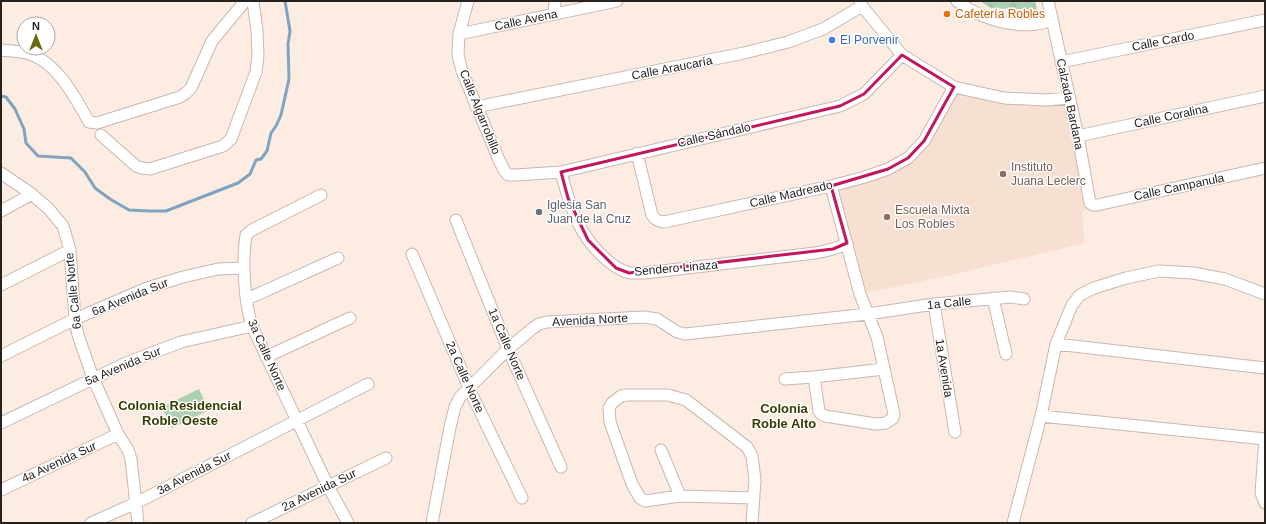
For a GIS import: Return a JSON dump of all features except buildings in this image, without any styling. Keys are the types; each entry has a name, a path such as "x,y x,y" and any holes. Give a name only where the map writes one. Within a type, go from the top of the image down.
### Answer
{"street":[{"path":"1,50 26,53 43,60 52,67 68,87 89,122 97,123 180,97 186,93 190,88 212,41 245,1"},
{"path":"101,135 136,166 142,168 150,168 223,146 231,139 256,72 258,31 253,1"},
{"name":"Calle Algarrobillo","path":"468,1 459,34 458,55 462,71 476,107 504,170 508,175"},
{"path":"554,14 556,1"},
{"name":"Calle Avena","path":"459,34 617,1"},
{"path":"957,1 963,6 1004,23 1019,25 1037,24 1052,20"},
{"name":"Calzada Bardana","path":"1048,1 1078,136 1088,198 1090,203 1093,205"},
{"path":"861,4 902,55 954,87 1004,98 1047,100 1070,98"},
{"name":"Calle Araucaría","path":"476,107 744,53 788,42 823,29 861,4"},
{"name":"Calle Cardo","path":"1061,62 1265,20"},
{"name":"Calle Sándalo","path":"508,175 561,172 840,106 864,94 902,55"},
{"name":"Calle Madreado","path":"637,153 652,215 658,222 664,222 831,186 882,171 908,158 924,141 954,87"},
{"name":"Calle Coralina","path":"1078,136 1265,96"},
{"name":"Calle Campanula","path":"1093,205 1265,168"},
{"name":"Sendero Linaza","path":"561,172 572,209 588,240 616,268 629,273 645,273 815,253 837,248 847,243"},
{"name":"6a Calle Norte","path":"1,173 32,194 48,208 63,226 70,250 75,319 78,335 94,378 118,434 128,450 131,460 138,523"},
{"path":"814,377 818,411 821,414 825,416 876,424 886,423 893,418 894,414 871,314 860,294 831,186"},
{"path":"1,211 32,194"},
{"name":"3a Calle Norte","path":"321,195 252,230 246,235 244,268 246,299 248,314 252,326 266,357 328,486 348,523"},
{"name":"1a Calle Norte","path":"456,220 508,350 561,467"},
{"path":"1,285 70,250"},
{"name":"2a Calle Norte","path":"412,254 470,388 522,498"},
{"path":"246,299 338,258"},
{"name":"6a Avenida Sur","path":"1,356 75,319 148,288 183,277 218,269 244,268"},
{"path":"1013,523 1041,416 1056,344 1072,305 1080,295 1094,288 1126,278 1160,271 1193,273 1225,278 1265,294"},
{"name":"1a Calle","path":"871,314 934,304 993,298 1011,297 1024,299"},
{"path":"993,298 1006,354"},
{"name":"1a Avenida","path":"934,304 955,432"},
{"name":"Avenida Norte","path":"432,523 455,407 460,397 508,350 532,328 539,324 547,322 651,318 657,319 677,332 685,334 871,314"},
{"path":"266,357 350,318"},
{"name":"5a Avenida Sur","path":"1,423 126,363 181,342 252,326"},
{"path":"1056,344 1265,368"},
{"path":"784,380 884,368"},
{"name":"3a Avenida Sur","path":"91,523 136,503 368,384"},
{"path":"752,523 754,498 755,480 752,456 747,447 686,400 668,395 626,395 620,396 612,403 609,408 610,422 632,484 640,498 645,501 680,496 754,498"},
{"path":"1041,416 1265,439 1261,493 1265,503"},
{"name":"4a Avenida Sur","path":"1,490 118,434"},
{"path":"661,450 680,496"},
{"name":"2a Avenida Sur","path":"252,523 386,458"}],"highlighted area":[{"path":"902,55 954,87 924,141 908,158 888,169 831,186 847,243 833,249 629,273 616,268 588,240 568,198 561,172 840,106 864,94"}],"shaded area":[{"name":"Instituto Juana Leclerc","path":"957,85 982,91 1070,98 1093,205 1082,212 1085,243 946,276 860,294 831,186 908,158"}],"green space":[{"path":"980,1 1035,1 1037,10 991,8"},
{"path":"199,389 209,410 172,428 162,407"}],"waterway":[{"path":"1,96 6,97 15,109 24,129 26,143 38,156 71,158 85,172 95,188 129,210 166,211 238,183 250,174 256,160 261,159 267,151 271,133 281,115 289,79 288,44 290,31 285,1"}],"place":[{"name":"Cafetería Robles","path":"947,14"},
{"name":"El Porvenir","path":"832,40"},
{"name":"Instituto Juana Leclerc","path":"1003,174"},
{"name":"Iglesia San Juan de la Cruz","path":"539,212"},
{"name":"Escuela Mixta Los Robles","path":"887,217"}],"district":[{"name":"Colonia Residencial Roble Oeste","path":"180,412"},
{"name":"Colonia Roble Alto","path":"784,416"}]}
